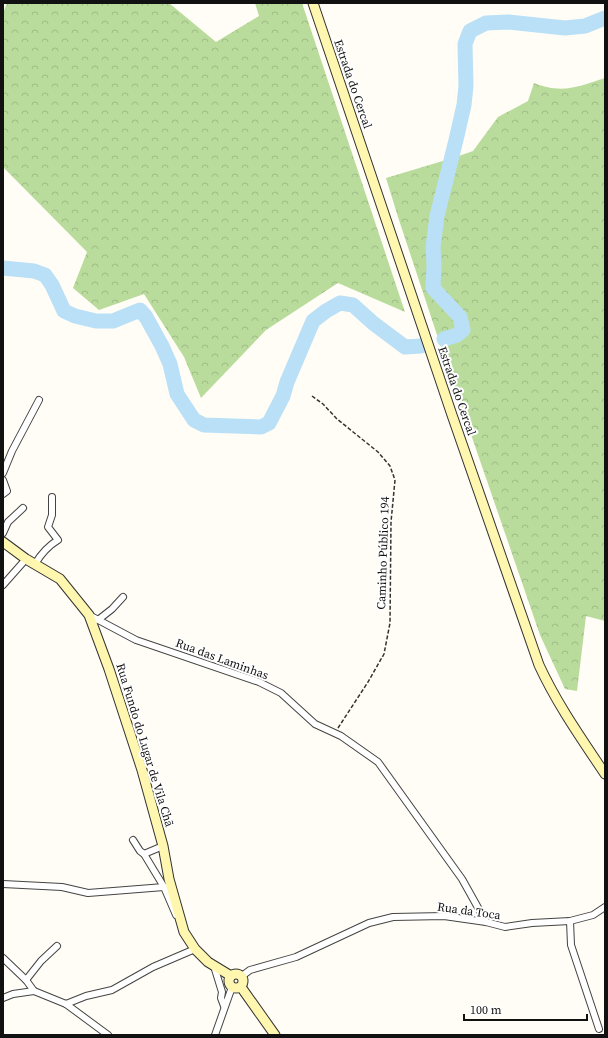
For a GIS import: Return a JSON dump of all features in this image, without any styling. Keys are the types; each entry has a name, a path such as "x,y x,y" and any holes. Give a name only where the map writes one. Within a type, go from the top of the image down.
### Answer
{"street":[{"name":"Estrada do Cercal","path":"313,3 452,415 539,665 563,712 605,774"},
{"path":"3,473 12,451 39,400"},
{"path":"3,480 7,491 3,494"},
{"path":"35,564 49,546 58,540 48,527 52,515 52,497"},
{"path":"3,533 8,522 23,508"},
{"name":"Rua Fundo do Lugar de Vila Chã","path":"3,542 26,559 60,579 89,615 110,669 142,770 163,846 169,879 184,932 195,949 208,962 230,976"},
{"path":"3,585 26,559"},
{"path":"98,620 112,609 123,597"},
{"name":"Rua das Laminhas","path":"89,615 136,640 259,682 280,693 316,724 341,736 378,762 462,879 486,922"},
{"path":"133,840 140,851 144,854 164,887 174,913 181,920"},
{"path":"144,854 163,846"},
{"path":"3,884 62,887 88,894 164,887"},
{"name":"Rua da Toca","path":"242,976 250,970 296,957 369,923 394,917 444,916 486,922 505,927 532,923 570,922 593,915 605,907"},
{"path":"570,922 571,945 599,1029"},
{"path":"26,980 41,961 57,946"},
{"path":"66,1004 86,996 112,990 153,967 195,949"},
{"path":"3,958 26,980 34,991"},
{"path":"214,966 222,992 221,998 224,1006"},
{"path":"215,1035 224,1006 236,987 244,980 238,973 230,976 229,983 236,987 275,1035"},
{"path":"3,998 13,994 34,991 66,1004 108,1035"}],"path":[{"name":"Caminho Público 194","path":"312,396 378,452 390,466 395,480 391,530 390,623 384,654 368,682 334,733"}],"green space":[{"path":"7,3 169,3 216,42 259,16 255,3 302,3 405,312 338,283 266,330 201,398 184,357 144,294 99,310 73,288 87,252 3,167 3,13"},
{"path":"605,78 605,621 586,616 577,691 565,689 540,635 444,356 386,178 473,151 498,117 528,101 534,83 561,89 586,84"}],"waterway":[{"path":"444,339 457,335 463,330 460,317 433,288 433,247 437,216 464,105 466,86 465,44 470,31 486,23 508,22 565,28 585,26 605,18"},
{"path":"3,268 34,271 45,275 52,285 64,311 75,316 96,321 113,321 140,310 146,317 170,364 177,394 194,420 204,425 261,427 269,423 283,396 287,382 313,321 340,303 353,305 373,323 405,347 421,346"}]}
